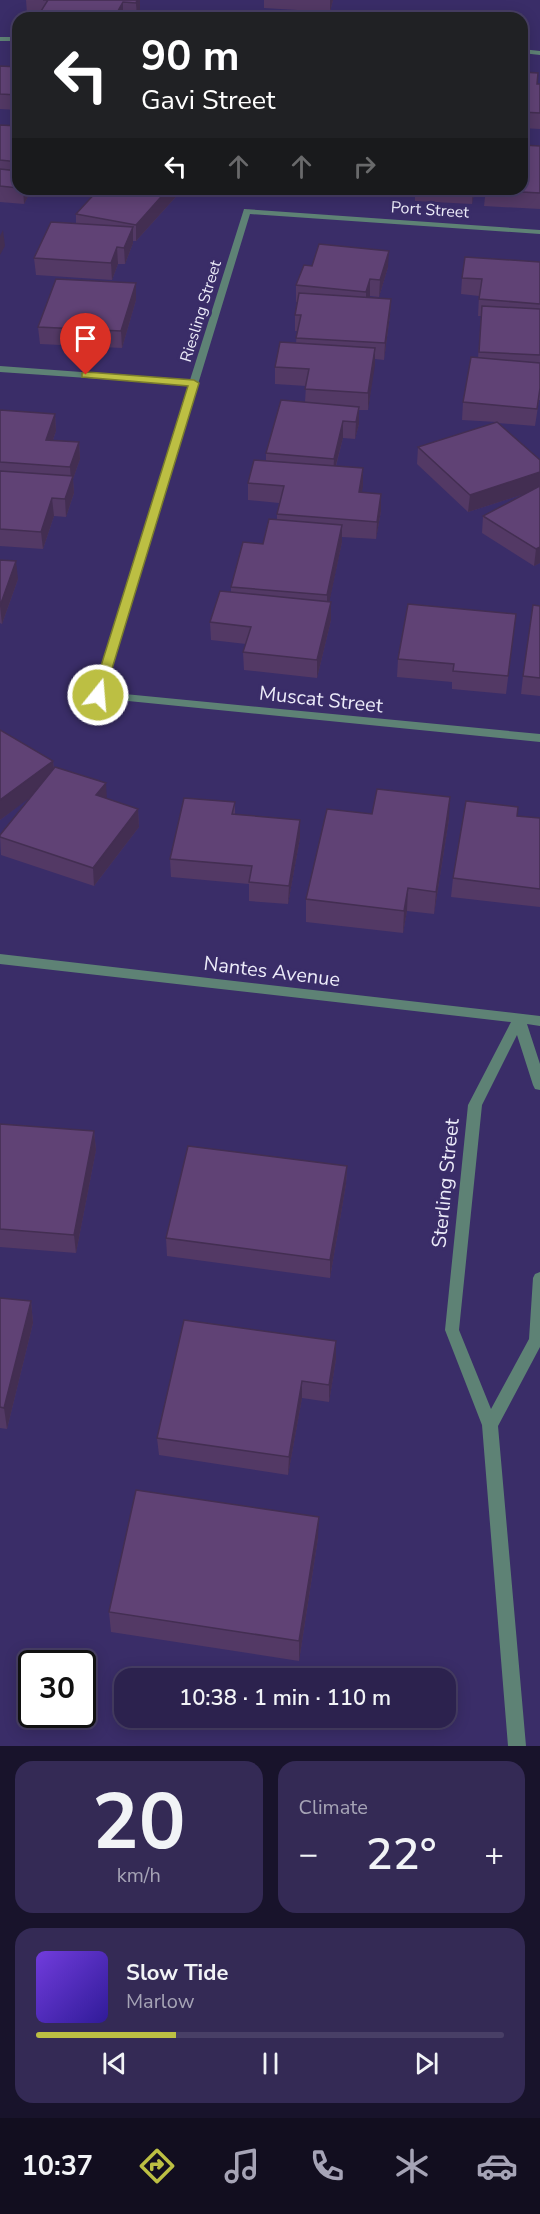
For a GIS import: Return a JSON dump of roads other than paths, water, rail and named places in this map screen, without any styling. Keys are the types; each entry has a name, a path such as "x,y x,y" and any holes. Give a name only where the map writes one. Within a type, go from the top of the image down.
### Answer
{"street":[{"name":"Port Street","path":"247,211 540,232"},
{"name":"Riesling Street","path":"98,695 247,211"},
{"path":"0,369 194,383"},
{"name":"Muscat Street","path":"98,695 540,738"},
{"name":"Nantes Avenue","path":"0,959 540,1021"},
{"path":"519,1019 540,1085"},
{"name":"Sterling Street","path":"517,1746 490,1425 452,1330 475,1105 519,1019"},
{"path":"490,1425 536,1340 540,1278"}]}
